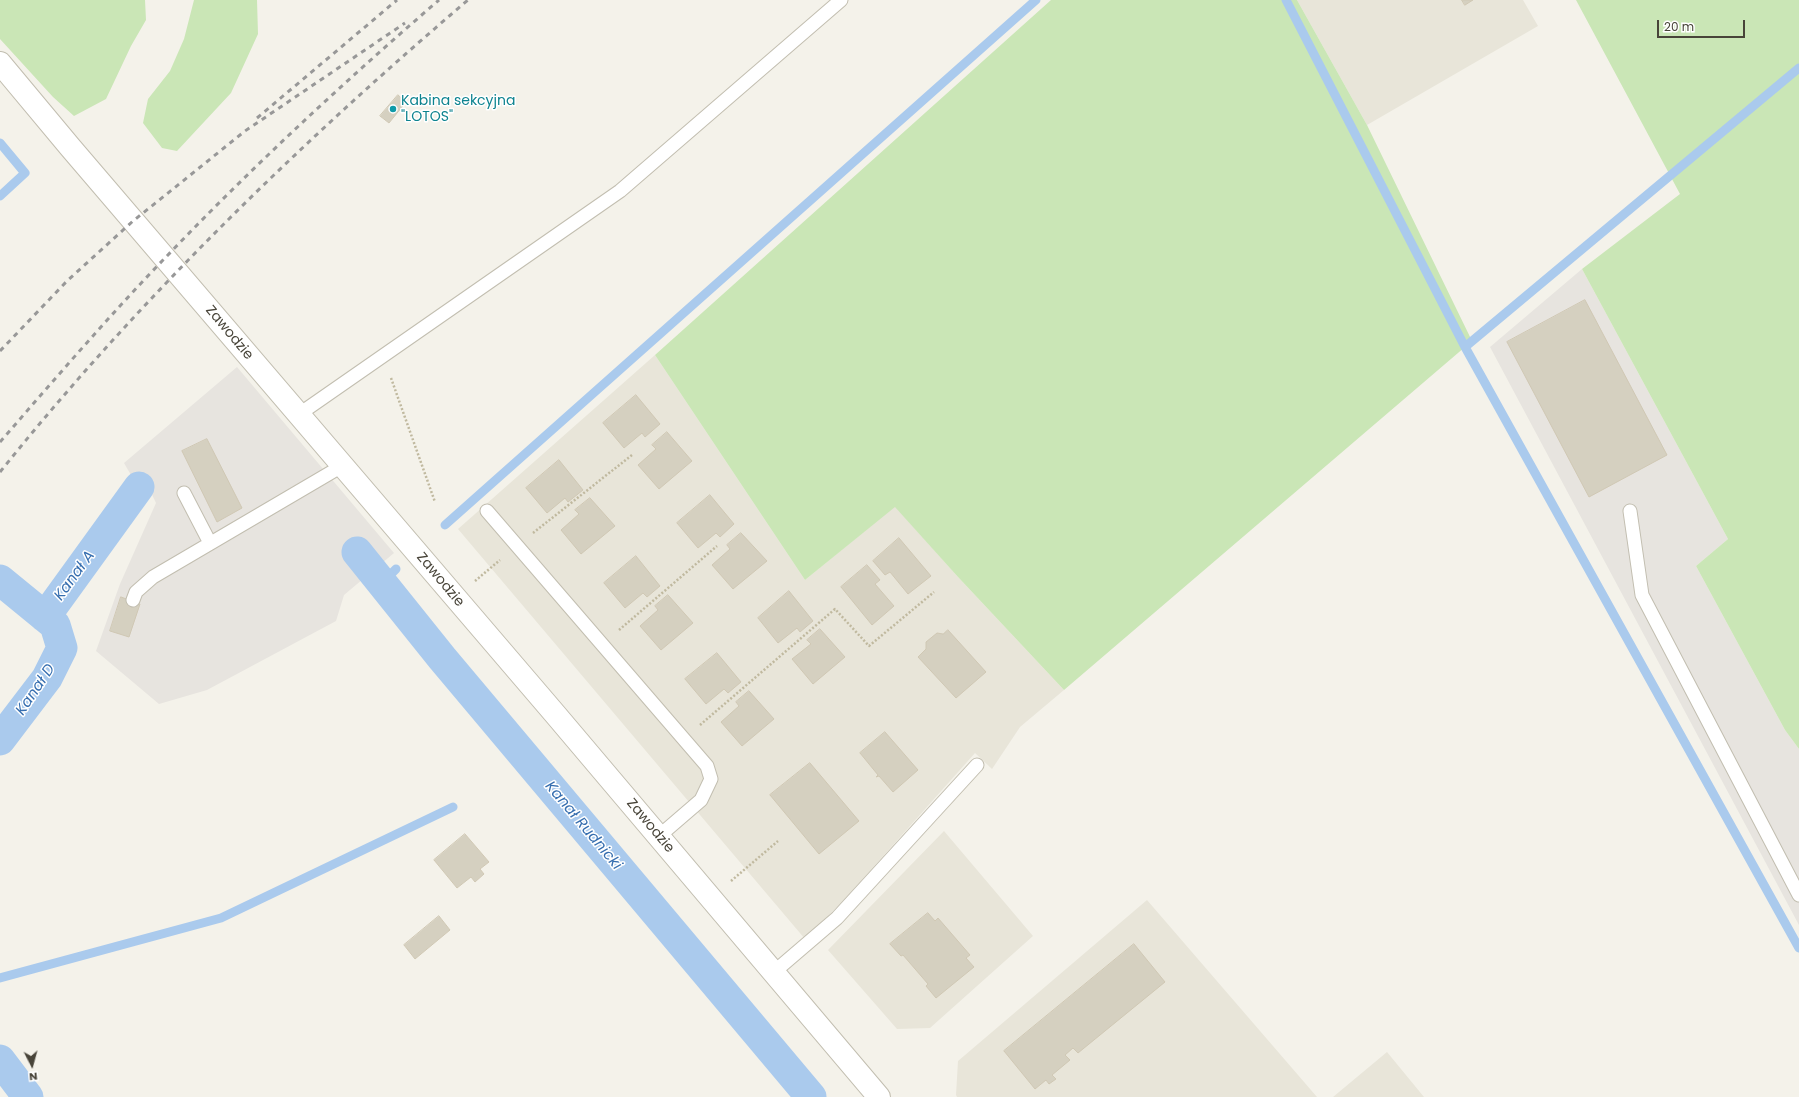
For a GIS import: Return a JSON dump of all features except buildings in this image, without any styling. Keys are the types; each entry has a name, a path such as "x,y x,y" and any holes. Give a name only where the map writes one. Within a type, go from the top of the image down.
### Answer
{"street":[{"name":"Zawodzie","path":"0,63 879,1097"}],"lane":[{"path":"298,415 620,191 841,0"},
{"path":"133,600 136,592 153,577 342,466"},
{"path":"184,493 210,543"},
{"path":"1630,511 1642,595 1799,895"},
{"path":"487,512 707,766 711,779 701,800 658,836"},
{"path":"774,972 837,918 977,765"}],"path":[{"path":"383,356 435,502"},
{"path":"473,583 516,546 632,455"},
{"path":"602,645 717,546"},
{"path":"684,739 835,609 869,646 934,592"},
{"path":"730,882 778,841"}],"shaded area":[{"path":"1297,0 1523,0 1538,26 1367,125"},
{"path":"1582,269 1728,539 1696,566 1785,730 1799,749 1799,925 1490,347"},
{"path":"655,355 805,580 895,506 958,577 1064,690 1020,727 992,769 975,753 844,900 805,939 458,529"},
{"path":"237,367 394,553 344,595 336,621 207,690 159,704 96,651 120,584 156,503 145,480 135,482 124,463"},
{"path":"944,831 1033,936 930,1028 897,1029 828,950"},
{"path":"1147,900 1317,1097 957,1097 958,1061"},
{"path":"1387,1052 1424,1097 1333,1097"}],"green space":[{"path":"0,0 145,0 146,20 131,46 106,99 74,116 53,97 0,39"},
{"path":"194,0 257,0 258,34 231,93 177,151 162,148 143,123 148,99 170,71 184,39"},
{"path":"1051,0 1297,0 1367,125 1472,341 1064,690 958,577 895,507 805,580 655,355"},
{"path":"1576,0 1799,0 1799,749 1785,730 1696,566 1728,539 1582,269 1680,194"}],"waterway":[{"path":"445,525 1036,0"},
{"path":"1286,0 1465,347 1799,948"},
{"path":"1465,347 1799,68"},
{"path":"0,143 25,173 0,196"},
{"name":"Kanał A","path":"45,617 139,487"},
{"name":"Kanał Rudnicki","path":"357,552 442,658 811,1097"},
{"path":"381,584 396,569"},
{"name":"Kanał D","path":"0,580 55,625 62,648 47,678 0,740"},
{"path":"0,978 221,918 453,807"},
{"name":"Kanał D","path":"0,1060 28,1097"}],"railway":[{"path":"257,118 397,0"},
{"path":"0,442 102,326 198,224 299,126 368,62 439,0"},
{"path":"0,472 53,408 108,346 223,225 343,110 468,0"},
{"path":"0,351 67,281 133,221 245,131 405,23"}],"place":[{"name":"Kabina sekcyjna \"LOTOS\"","path":"393,109"}]}
